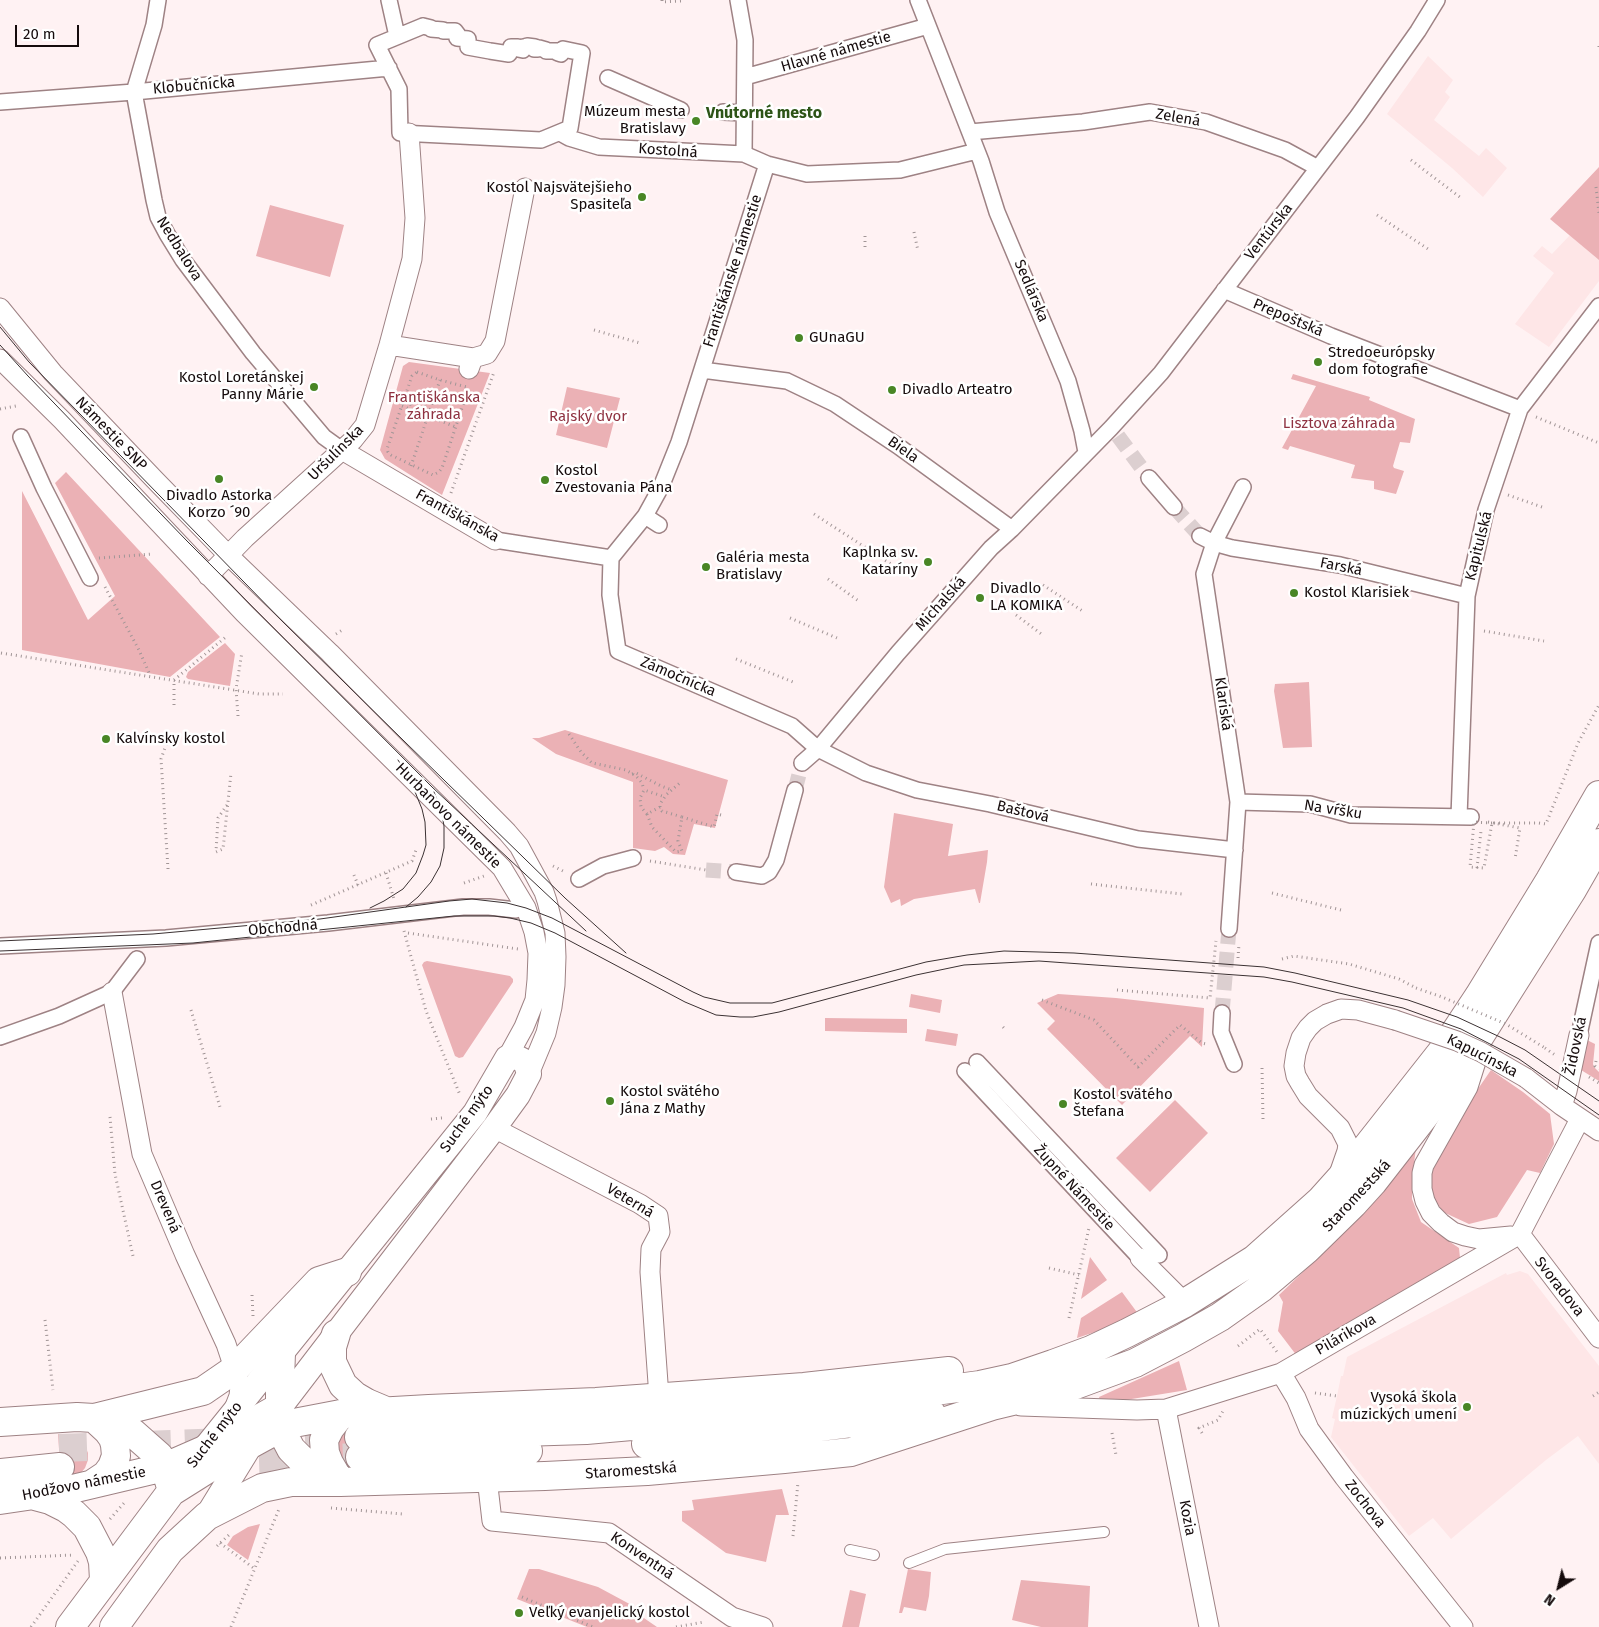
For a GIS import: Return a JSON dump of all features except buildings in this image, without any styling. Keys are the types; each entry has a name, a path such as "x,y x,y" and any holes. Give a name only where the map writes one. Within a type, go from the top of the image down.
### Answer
{"main road":[{"name":"Staromestská","path":"992,1406 746,1436 581,1449 359,1447 745,1416 980,1385 1012,1378 1109,1342 1185,1303 1254,1259 1304,1216 1335,1185 1371,1142 1449,1041 1510,947 1599,795"},
{"name":"Staromestská","path":"272,1496 292,1482 487,1478 647,1471 851,1452 992,1406 1066,1388 1135,1363 1206,1326 1261,1288 1307,1249 1373,1182 1437,1100 1488,1025 1599,843"},
{"path":"94,1418 203,1391 235,1369 319,1281 346,1272"},
{"path":"336,1334 332,1347 332,1362 343,1385 355,1396 388,1411"},
{"path":"281,1353 280,1417 291,1449 309,1467 340,1482"},
{"name":"Staromestská","path":"341,1414 596,1402 804,1387 1005,1365 1042,1367"},
{"path":"340,1482 329,1463 324,1447 326,1434 341,1414"},
{"name":"Suché mýto","path":"168,1480 208,1468 252,1443 280,1417 294,1423 341,1414"},
{"name":"Hodžovo námestie","path":"0,1422 77,1417 94,1418 124,1428 133,1433 159,1456 168,1480 94,1484 68,1490 0,1500"},
{"path":"70,1627 104,1580 168,1480 204,1450 280,1417"},
{"path":"94,1418 113,1438 116,1456 106,1476 94,1484"},
{"name":"Hodžovo námestie","path":"0,1454 60,1457 0,1473"},
{"path":"168,1480 173,1514 170,1550"},
{"path":"34,1495 66,1508 87,1528 100,1552 103,1562 104,1580"},
{"path":"114,1627 170,1550 206,1516 272,1496"}],"street":[{"name":"Nedbalova","path":"158,0 154,25 134,92 158,217 194,275 253,353 324,437 342,450"},
{"path":"389,0 397,36"},
{"path":"738,0 745,40 744,154 766,168 807,174 900,170 977,151"},
{"path":"918,0 970,132"},
{"name":"Ventúrska","path":"1086,452 1115,432 1161,373 1357,117 1414,38 1437,0"},
{"path":"424,26 431,29 455,32 458,35 457,38 470,40 468,46 490,51 509,54 511,46 522,50 523,47 527,46 546,51 558,51 561,54 563,49 582,53 570,128 541,140 400,133 399,89 389,68 377,45 424,26"},
{"name":"Hlavné námestie","path":"744,78 928,26"},
{"name":"Klobučnícka","path":"0,102 134,92 389,68"},
{"path":"608,78 681,110"},
{"path":"724,112 744,113"},
{"name":"Zelená","path":"970,132 1083,122 1150,112 1206,122 1285,150 1318,168"},
{"name":"Kostolná","path":"560,132 569,138 599,146 744,154"},
{"name":"Sedlárska","path":"970,132 997,212 1068,381 1086,452"},
{"name":"Uršulínska","path":"228,555 342,450 365,425 410,271 414,247 415,218 409,133"},
{"name":"Františkánske námestie","path":"611,558 644,516 661,487 702,370 766,168"},
{"path":"389,345 471,364 486,354 495,341 525,188"},
{"name":"Prepoštská","path":"1224,290 1331,336 1520,409"},
{"name":"Kapitulská","path":"1470,818 1467,596 1486,510 1520,409 1599,306"},
{"name":"Námestie SNP","path":"0,308 81,404 228,555 330,653 422,747"},
{"name":"Námestie SNP","path":"0,359 62,420 208,576 377,746"},
{"name":"Františkánske námestie","path":"702,370 787,381"},
{"name":"Biela","path":"787,381 835,404 898,446 1012,529"},
{"path":"21,437 44,488 81,559 96,580"},
{"name":"Františkánska","path":"342,450 495,540 611,558"},
{"name":"Michalská","path":"802,763 818,749 903,647 991,548 1012,529 1086,452"},
{"path":"1149,478 1174,507"},
{"name":"Klariská","path":"1229,929 1238,802 1204,574 1207,540 1243,487"},
{"path":"644,516 659,525"},
{"name":"Farská","path":"1207,540 1232,548 1340,565 1467,596"},
{"path":"208,576 228,555"},
{"name":"Zámočnícka","path":"611,558 610,595 618,651 792,726 818,749"},
{"name":"Hurbanovo námestie","path":"377,746 502,868 523,902 522,911 534,932 538,953 535,1000 507,1058"},
{"name":"Hurbanovo námestie","path":"422,747 513,839 544,892 557,926 555,985 552,1007 546,1033 529,1074"},
{"name":"Baštová","path":"818,749 866,774 917,790 990,804 1138,839 1235,850"},
{"path":"736,872 762,876 769,872 776,860 795,790"},
{"name":"Na vŕšku","path":"1238,802 1310,804 1351,815 1470,818"},
{"path":"579,880 603,866 632,858"},
{"name":"Obchodná","path":"0,946 166,938 463,907 489,907 522,911 557,926"},
{"name":"Židovská","path":"1564,1098 1599,943"},
{"path":"0,1037 59,1016 112,992 137,959"},
{"name":"Drevená","path":"112,992 142,1154 185,1255 226,1344 235,1369 240,1386 233,1412"},
{"name":"Kapucínska","path":"1335,1185 1348,1144 1340,1128 1308,1096 1296,1076 1294,1066 1301,1038 1315,1021 1327,1014 1341,1010 1358,1010 1395,1020 1457,1041 1481,1052 1564,1098"},
{"path":"1222,1013 1222,1032 1234,1064"},
{"path":"1488,1025 1468,1088 1424,1165 1422,1189 1431,1213 1454,1232 1465,1236 1479,1239 1520,1234 1580,1120"},
{"path":"507,1058 522,1060 526,1064 529,1074"},
{"name":"Suché mýto","path":"204,1450 475,1113 507,1058"},
{"name":"Župné Námestie","path":"1159,1255 971,1067 1094,1208 1185,1303"},
{"name":"Suché mýto","path":"280,1417 336,1334 494,1128 518,1095 529,1074"},
{"path":"1564,1098 1580,1120 1599,1131"},
{"name":"Veterná","path":"494,1128 640,1204 658,1216 660,1232 651,1249 650,1272 660,1397"},
{"name":"Svoradova","path":"1520,1234 1599,1338"},
{"name":"Pilárikova","path":"992,1406 1166,1409 1281,1364 1520,1234"},
{"name":"Zochova","path":"1281,1364 1309,1429 1344,1477 1463,1627"},
{"name":"Kozia","path":"1166,1409 1209,1627"},
{"name":"Suché mýto","path":"206,1516 252,1443"},
{"name":"Konventná","path":"487,1478 492,1521 609,1533 730,1622 763,1627"}],"lane":[{"path":"909,1563 945,1549 1104,1532"},
{"path":"850,1550 874,1555"}],"path":[{"path":"662,0 662,2 681,1"},
{"path":"1411,160 1461,198"},
{"path":"1596,187 1599,213"},
{"path":"1377,214 1428,250"},
{"path":"914,232 918,251"},
{"path":"865,236 865,249"},
{"path":"594,330 640,343"},
{"path":"445,510 494,372"},
{"path":"414,373 421,373 440,380 468,388 442,468 439,472 433,474 389,454 387,449 414,373"},
{"path":"409,474 440,380"},
{"path":"414,411 410,403 414,396 423,396 426,404 431,406"},
{"path":"414,411 423,409 426,404"},
{"path":"0,409 16,406"},
{"path":"402,406 456,427"},
{"path":"1535,416 1599,442"},
{"path":"1494,489 1542,507"},
{"path":"814,514 894,566"},
{"path":"81,559 153,554"},
{"path":"828,579 860,602"},
{"path":"96,580 139,650 150,676"},
{"path":"1043,585 1084,612"},
{"path":"1016,615 1044,636"},
{"path":"790,618 837,638"},
{"path":"1466,628 1544,641"},
{"path":"174,705 174,680 226,636"},
{"path":"238,716 236,689 242,652"},
{"path":"1,653 258,694 283,694"},
{"path":"736,658 793,682"},
{"path":"1492,823 1484,868 1470,867 1474,822 1546,824 1578,743 1599,705"},
{"path":"569,734 580,752 592,763 626,770 636,776 642,783 644,790 640,798 641,807 647,814 652,827 676,852 682,851 678,841 682,817"},
{"path":"168,870 161,758 169,738"},
{"path":"227,805 218,818 216,852 223,849 231,773"},
{"path":"631,774 636,773 672,790"},
{"path":"660,808 660,804 665,797 682,781"},
{"path":"644,790 665,797"},
{"path":"647,814 660,808"},
{"path":"660,808 662,811 714,827 717,814 721,815"},
{"path":"1477,868 1470,818 1520,828 1515,859"},
{"path":"416,850 412,861 386,873 426,1010 462,1101"},
{"path":"632,858 705,868"},
{"path":"553,866 579,880"},
{"path":"354,875 358,885"},
{"path":"1091,884 1182,894"},
{"path":"1272,893 1340,910"},
{"path":"1118,990 1210,998 1214,956"},
{"path":"1282,959 1294,956 1349,964 1399,979 1416,988 1506,1024 1546,1048"},
{"path":"1042,1000 1094,1020 1138,1066 1180,1025 1202,1043 1208,1044"},
{"path":"191,1010 220,1107"},
{"path":"1262,1068 1263,1119"},
{"path":"110,1117 116,1174 133,1256"},
{"path":"1069,1318 1094,1208"},
{"path":"1049,1268 1078,1275"},
{"path":"45,1320 53,1390"},
{"path":"1238,1346 1260,1329 1281,1364"},
{"path":"1593,1396 1599,1392"},
{"path":"1314,1393 1337,1396"},
{"path":"1202,1433 1199,1428 1218,1420"},
{"path":"1112,1433 1116,1455"},
{"path":"792,1536 798,1481"},
{"path":"231,1627 255,1569 272,1496"},
{"path":"108,1522 126,1500"},
{"path":"328,1508 403,1514"},
{"path":"220,1544 255,1569"},
{"path":"0,1558 83,1554 31,1627"},
{"path":"522,1597 593,1627"}],"shaded area":[{"path":"1428,56 1453,80 1445,92 1450,97 1434,120 1479,156 1486,148 1507,168 1483,197 1452,168 1387,114"},
{"path":"1570,235 1599,260 1599,281 1549,347 1515,324 1554,273 1533,256 1542,246 1552,254"},
{"name":"Vysoká škola múzických umení","path":"1520,1271 1528,1274 1599,1366 1599,1464 1578,1436 1546,1460 1451,1539 1433,1518 1409,1536 1331,1437 1335,1419 1332,1418 1347,1357 1506,1273 1507,1275"}],"green space":[{"path":"1599,167 1599,260 1550,219"},
{"path":"270,205 344,225 330,277 256,256"},
{"name":"Františkánska záhrada","path":"409,362 490,373 442,495 385,459 380,450 403,366"},
{"name":"Lisztova záhrada","path":"1293,374 1370,397 1369,400 1415,419 1410,443 1400,442 1393,466 1404,471 1396,494 1374,489 1374,481 1351,478 1355,465 1290,446 1288,450 1282,448 1316,386 1291,379"},
{"name":"Rajský dvor","path":"567,387 620,398 607,448 556,435"},
{"path":"66,472 220,637 170,677 22,650 22,491 88,620 115,596 55,483"},
{"path":"225,643 235,654 230,686 188,679 186,677 188,672"},
{"path":"1309,682 1312,747 1283,748 1274,691 1275,684"},
{"path":"565,730 728,780 715,828 694,824 685,855 673,854 664,847 655,851 633,848 633,782 556,754 532,738 539,738"},
{"path":"894,813 953,824 948,856 988,850 980,903 975,889 914,899 901,906 900,899 891,903 884,887"},
{"path":"427,961 510,976 513,979 513,982 463,1057 455,1056 422,965"},
{"path":"911,994 942,1000 940,1013 909,1007"},
{"path":"1058,994 1116,998 1204,1008 1202,1047 1190,1036 1122,1105 1047,1029 1055,1021 1037,1003"},
{"path":"825,1018 907,1019 907,1033 825,1031"},
{"path":"927,1029 958,1034 956,1046 925,1041"},
{"path":"1587,1040 1595,1044 1593,1064 1599,1072 1599,1081 1579,1067"},
{"path":"1491,1070 1550,1114 1554,1144 1540,1173 1527,1170 1497,1217 1469,1224 1443,1212 1431,1194 1431,1176 1440,1144"},
{"path":"1175,1100 1208,1133 1150,1192 1116,1158"},
{"path":"1416,1148 1412,1178 1412,1199 1421,1222 1459,1248 1460,1258 1297,1356 1278,1331 1283,1302 1279,1295 1357,1220"},
{"path":"1090,1257 1107,1280 1081,1299"},
{"path":"1122,1292 1139,1315 1077,1338 1081,1318"},
{"path":"1179,1361 1187,1390 1101,1404 1099,1397"},
{"path":"353,1424 352,1469 342,1463 335,1442 343,1429"},
{"path":"58,1434 74,1436 80,1439 85,1446 88,1460 80,1474 61,1479"},
{"path":"782,1489 789,1515 776,1515 766,1562 726,1553 682,1521 682,1511 694,1510 692,1500"},
{"path":"260,1524 248,1560 227,1545 233,1536 248,1527"},
{"path":"529,1569 539,1569 598,1587 637,1608 638,1614 657,1627 587,1627 517,1599"},
{"path":"908,1569 931,1572 926,1611 904,1607 902,1613 899,1613"},
{"path":"1021,1580 1090,1586 1088,1627 1041,1627 1012,1620"},
{"path":"850,1590 866,1594 859,1627 842,1627"}],"tunnel":[{"path":"1118,436 1149,478"},
{"path":"1174,507 1200,536"},
{"path":"795,790 802,763"},
{"path":"706,870 736,872"},
{"path":"1222,1013 1229,929"},
{"path":"263,1440 359,1437"},
{"path":"59,1448 223,1442"},
{"path":"217,1462 360,1457"}],"tram line":[{"path":"0,327 29,362 284,623 565,898 626,953"},
{"path":"0,345 187,541 432,787 586,931"},
{"path":"370,908 403,889 416,873 426,845 425,822 422,809 409,777 398,760"},
{"path":"406,907 431,882 440,866 444,848 444,826 441,809 434,792"},
{"path":"0,941 153,934 320,919 472,899 507,903 552,918 693,992 704,997 730,1003 772,1003 926,962 1004,951 1074,953 1264,967 1408,1000 1457,1017 1525,1050 1599,1101"},
{"path":"0,951 193,943 454,916 494,916 531,923 555,933 685,1002 716,1015 740,1017 753,1017 779,1012 916,975 964,965 1039,961 1264,977 1403,1008 1461,1029 1519,1059 1599,1115"}],"place":[{"name":"Múzeum mesta Bratislavy","path":"696,121"},
{"name":"Kostol Najsvätejšieho Spasiteľa","path":"642,197"},
{"name":"GUnaGU","path":"799,338"},
{"name":"Stredoeurópsky dom fotografie","path":"1318,362"},
{"name":"Kostol Loretánskej Panny Márie","path":"314,387"},
{"name":"Divadlo Arteatro","path":"892,390"},
{"name":"Divadlo Astorka Korzo ´90","path":"219,479"},
{"name":"Kostol Zvestovania Pána","path":"545,480"},
{"name":"Kaplnka sv. Kataríny","path":"928,562"},
{"name":"Galéria mesta Bratislavy","path":"706,567"},
{"name":"Kostol Klarisiek","path":"1294,593"},
{"name":"Divadlo LA KOMIKA","path":"980,598"},
{"name":"Kalvínsky kostol","path":"106,739"},
{"name":"Kostol svätého Jána z Mathy","path":"610,1101"},
{"name":"Kostol svätého Štefana","path":"1063,1104"},
{"name":"Vysoká škola múzických umení","path":"1467,1407"},
{"name":"Veľký evanjelický kostol","path":"519,1613"}],"district":[{"name":"Vnútorné mesto","path":"764,114"}]}
